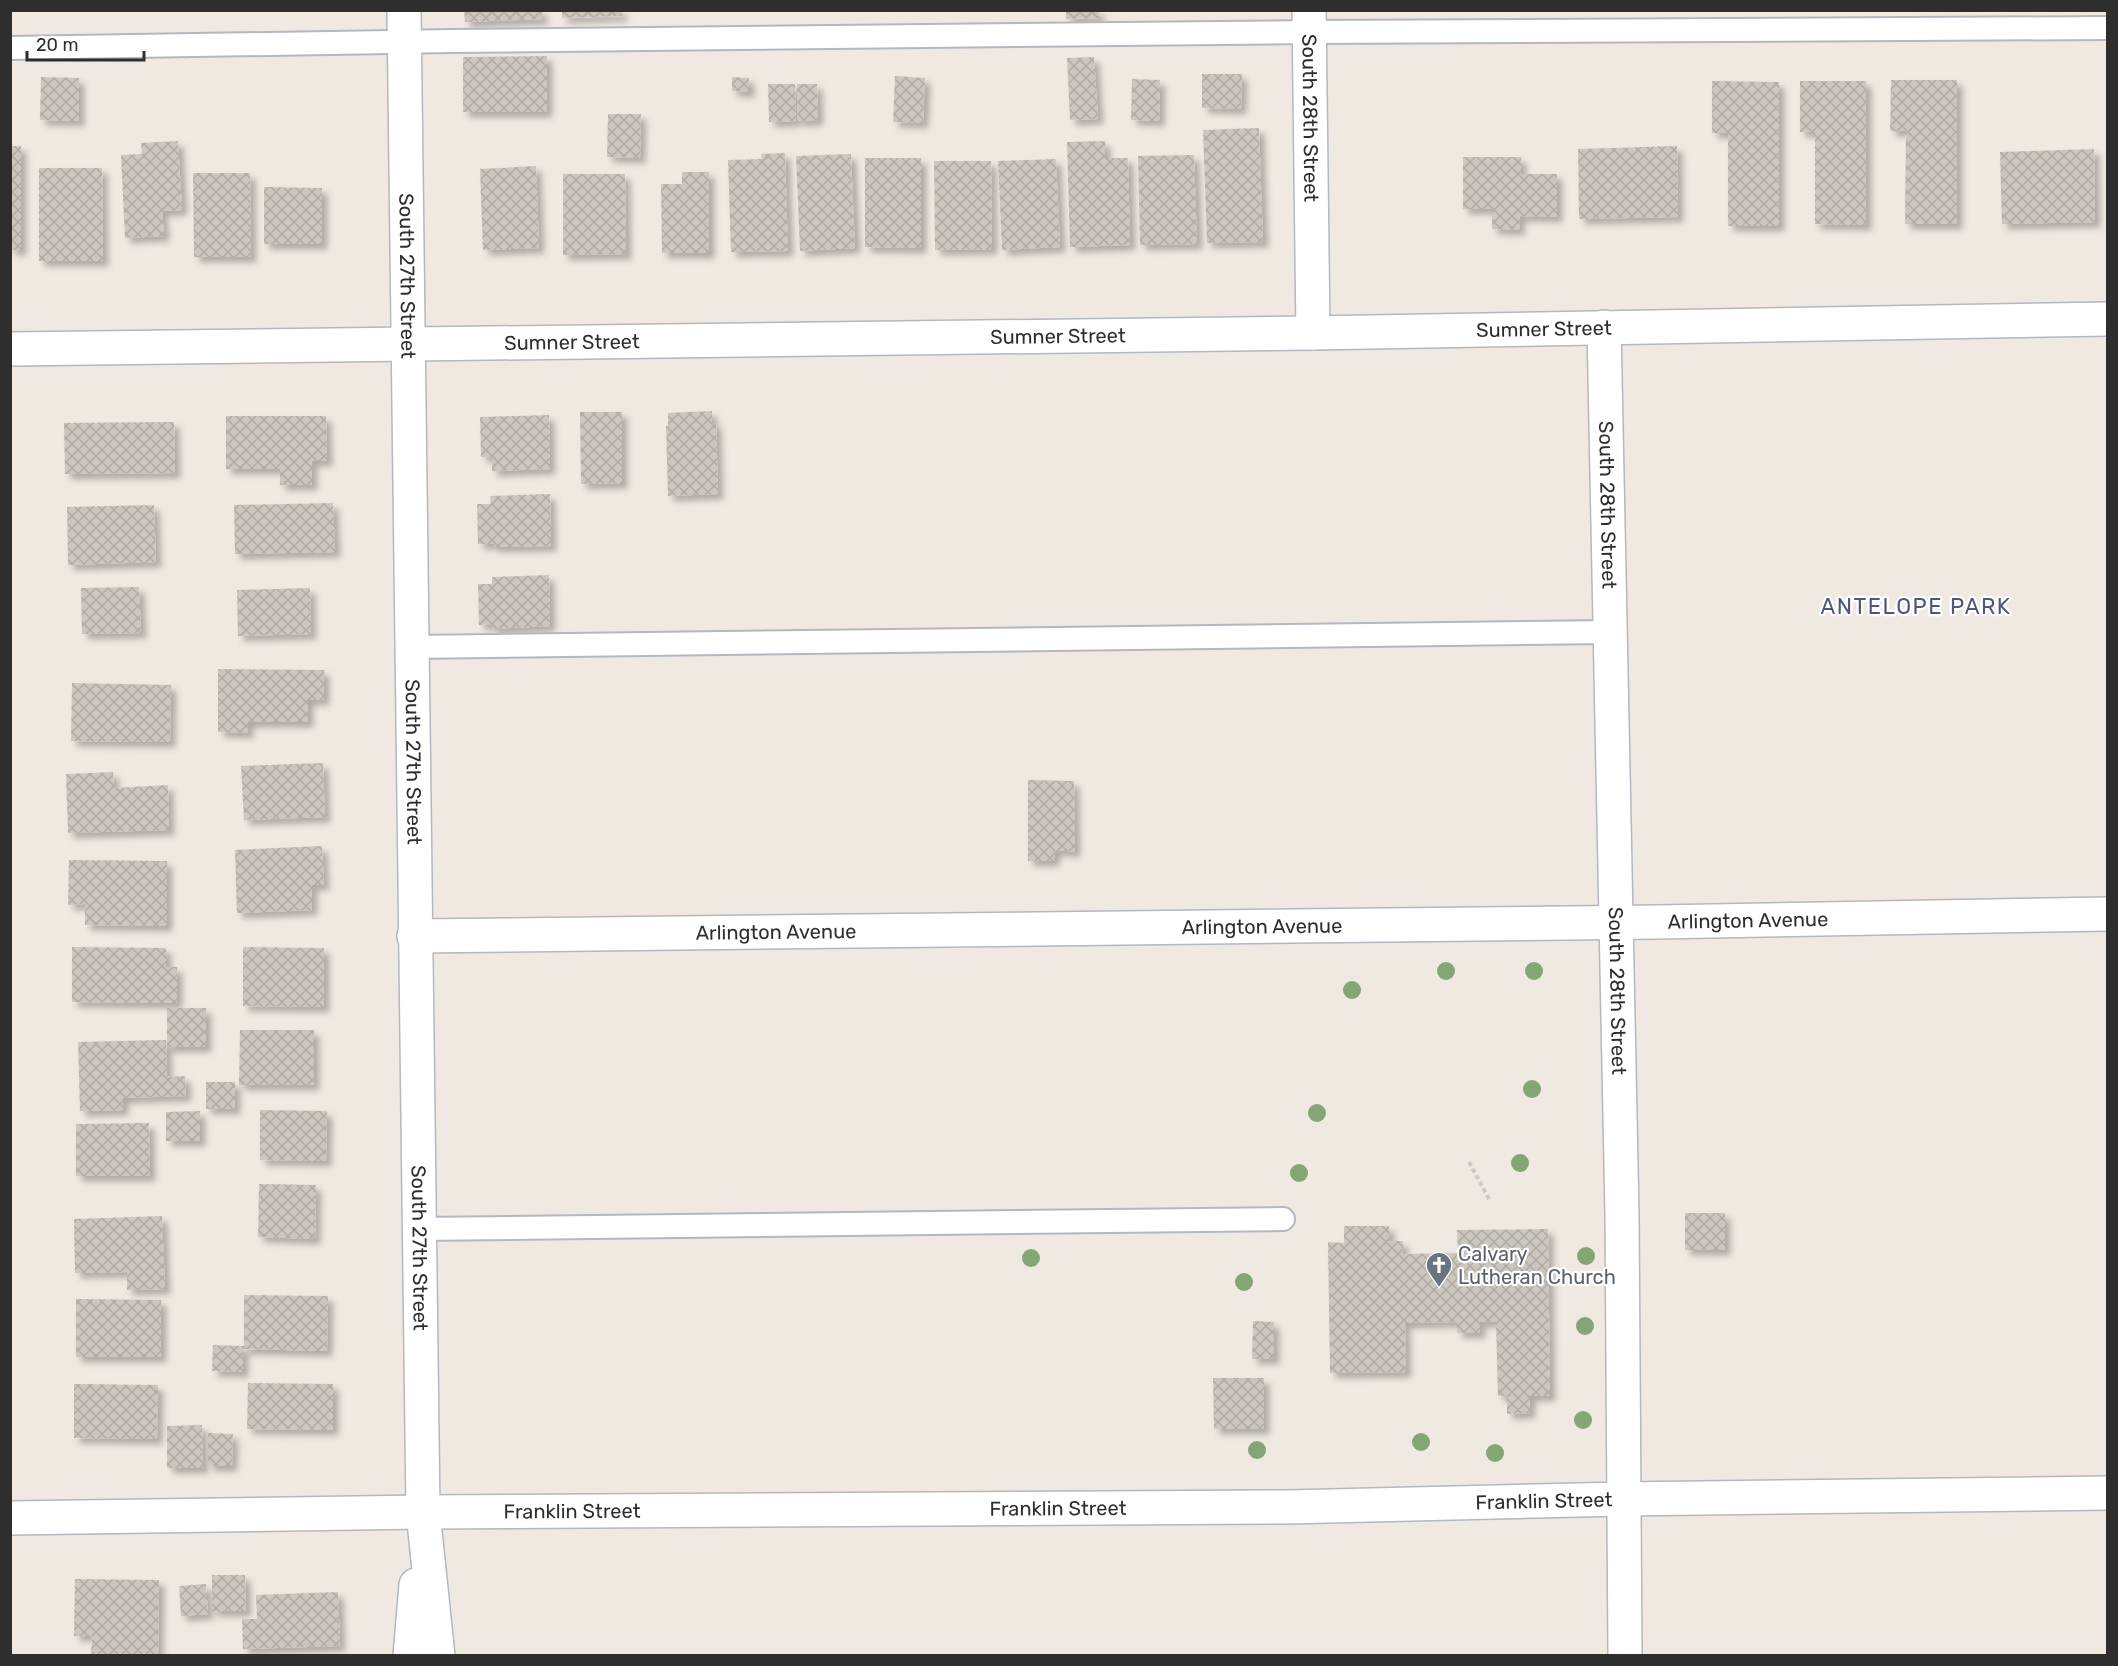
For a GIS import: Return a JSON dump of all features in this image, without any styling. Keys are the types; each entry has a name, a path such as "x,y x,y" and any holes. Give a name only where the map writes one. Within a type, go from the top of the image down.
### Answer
{"street":[{"name":"South 27th Street","path":"404,10 423,1512 438,1656"},
{"name":"South 28th Street","path":"1309,21 1313,333"},
{"name":"Sumner Street","path":"10,349 1313,333 2108,319"},
{"name":"South 28th Street","path":"1604,327 1622,1214 1625,1656"},
{"name":"Arlington Avenue","path":"414,936 2108,914"},
{"name":"Franklin Street","path":"10,1518 423,1512 1288,1507 1623,1499 2108,1493"},
{"name":"South 27th Street","path":"410,1656 423,1512"}],"lane":[{"path":"10,48 404,43 1309,21 2108,28"},
{"path":"411,647 1611,632"},
{"path":"418,1229 1283,1219"}],"path":[{"path":"1469,1162 1489,1199"}],"building":[{"path":"464,10 542,10 542,19 465,22"},
{"path":"562,10 622,10 622,16 562,18"},
{"path":"1066,10 1099,10 1099,18 1066,19"},
{"path":"547,56 547,112 463,112 463,57"},
{"path":"1094,57 1098,119 1070,120 1067,58"},
{"path":"1202,74 1242,74 1241,109 1202,108"},
{"path":"895,76 925,78 923,123 893,122"},
{"path":"41,77 79,78 79,121 40,120"},
{"path":"732,77 749,78 749,92 732,91"},
{"path":"1132,79 1160,80 1159,121 1131,120"},
{"path":"1891,80 1957,80 1957,224 1905,224 1906,131 1890,131"},
{"path":"1712,81 1779,82 1779,226 1728,226 1728,133 1712,133"},
{"path":"1800,81 1866,81 1866,225 1815,224 1815,132 1800,132"},
{"path":"768,84 795,84 796,121 769,122"},
{"path":"797,84 817,84 818,120 798,121"},
{"path":"608,114 641,114 640,158 607,157"},
{"path":"1259,128 1263,242 1207,243 1203,130"},
{"path":"178,141 182,210 162,211 164,236 125,238 121,155 142,154 141,143"},
{"path":"1105,141 1105,158 1128,158 1130,245 1070,247 1067,142"},
{"path":"10,146 21,146 21,250 10,250"},
{"path":"1677,146 1678,217 1579,219 1578,149"},
{"path":"2094,149 2095,222 2002,224 2000,152"},
{"path":"785,153 788,251 731,252 728,160 762,159 761,154"},
{"path":"851,154 855,248 800,251 796,156"},
{"path":"1194,155 1197,244 1140,245 1138,156"},
{"path":"1463,157 1521,157 1521,174 1557,174 1557,217 1520,216 1519,230 1492,229 1492,209 1463,209"},
{"path":"865,158 921,158 921,248 865,247"},
{"path":"1056,159 1060,247 1002,250 998,161"},
{"path":"934,161 991,161 992,249 935,250"},
{"path":"536,166 539,248 483,250 480,169"},
{"path":"39,168 102,168 103,261 39,261"},
{"path":"682,172 709,172 709,253 662,253 661,184 682,184"},
{"path":"193,173 250,173 251,257 194,257"},
{"path":"563,174 625,174 626,254 563,255"},
{"path":"264,187 322,188 322,244 264,244"},
{"path":"712,411 712,423 716,423 718,494 668,496 666,426 668,426 668,413"},
{"path":"580,412 622,412 622,483 581,484"},
{"path":"549,415 550,469 492,471 492,457 481,457 480,417"},
{"path":"226,416 326,416 327,461 312,461 312,485 280,485 280,469 226,469"},
{"path":"174,422 175,473 65,474 64,423"},
{"path":"550,494 551,546 494,547 494,544 478,544 477,504 491,504 490,496"},
{"path":"333,503 335,552 235,554 234,505"},
{"path":"154,505 156,562 68,565 67,507"},
{"path":"549,575 550,626 492,629 492,624 479,625 478,584 492,584 492,577"},
{"path":"139,587 141,633 82,634 81,588"},
{"path":"310,588 311,634 238,636 237,590"},
{"path":"218,669 324,670 324,700 308,700 308,722 248,722 248,733 218,732"},
{"path":"72,683 171,685 170,742 71,741"},
{"path":"323,763 325,817 244,820 241,766"},
{"path":"113,772 114,788 168,785 169,830 68,833 66,774"},
{"path":"1028,780 1074,781 1075,852 1056,850 1053,861 1028,861"},
{"path":"322,846 324,885 312,885 312,910 237,913 235,850"},
{"path":"69,860 167,861 167,926 85,925 85,904 68,905"},
{"path":"72,947 166,948 166,967 177,967 177,1003 72,1002"},
{"path":"243,947 324,948 324,1007 243,1006"},
{"path":"167,1008 206,1008 206,1047 167,1047"},
{"path":"240,1030 314,1030 314,1085 239,1085"},
{"path":"166,1040 167,1077 185,1076 186,1096 123,1098 123,1110 80,1111 78,1042"},
{"path":"206,1082 235,1082 235,1109 206,1109"},
{"path":"260,1110 327,1111 326,1161 260,1160"},
{"path":"200,1111 200,1141 166,1141 166,1112"},
{"path":"149,1123 150,1176 76,1176 76,1124"},
{"path":"259,1184 316,1185 315,1239 258,1237"},
{"path":"1685,1213 1725,1213 1725,1250 1685,1250"},
{"path":"162,1216 165,1289 127,1290 127,1272 75,1273 74,1219"},
{"name":"Calvary Lutheran Church","path":"1344,1226 1389,1226 1389,1241 1403,1241 1403,1254 1458,1253 1457,1230 1548,1229 1550,1396 1530,1396 1530,1413 1507,1414 1507,1396 1498,1396 1496,1322 1480,1322 1480,1333 1457,1333 1457,1322 1405,1323 1406,1372 1330,1373 1328,1242 1344,1243"},
{"path":"244,1295 328,1296 327,1351 243,1349 243,1372 212,1371 213,1345 244,1346"},
{"path":"76,1299 161,1300 161,1357 76,1357"},
{"path":"1253,1321 1274,1322 1274,1359 1252,1359"},
{"path":"1213,1378 1264,1378 1264,1429 1214,1429"},
{"path":"248,1383 333,1384 333,1430 247,1429"},
{"path":"74,1384 158,1385 157,1439 74,1438"},
{"path":"202,1425 203,1468 167,1468 167,1426"},
{"path":"208,1433 233,1434 232,1466 208,1466"},
{"path":"212,1575 245,1575 246,1611 212,1611"},
{"path":"75,1579 159,1580 158,1656 91,1656 92,1636 74,1636"},
{"path":"206,1584 208,1614 181,1616 179,1586"},
{"path":"338,1592 340,1646 243,1649 242,1619 257,1619 256,1595"}],"place":[{"name":"Calvary Lutheran Church","path":"1439,1288"}],"district":[{"name":"ANTELOPE PARK","path":"1916,606"}]}
